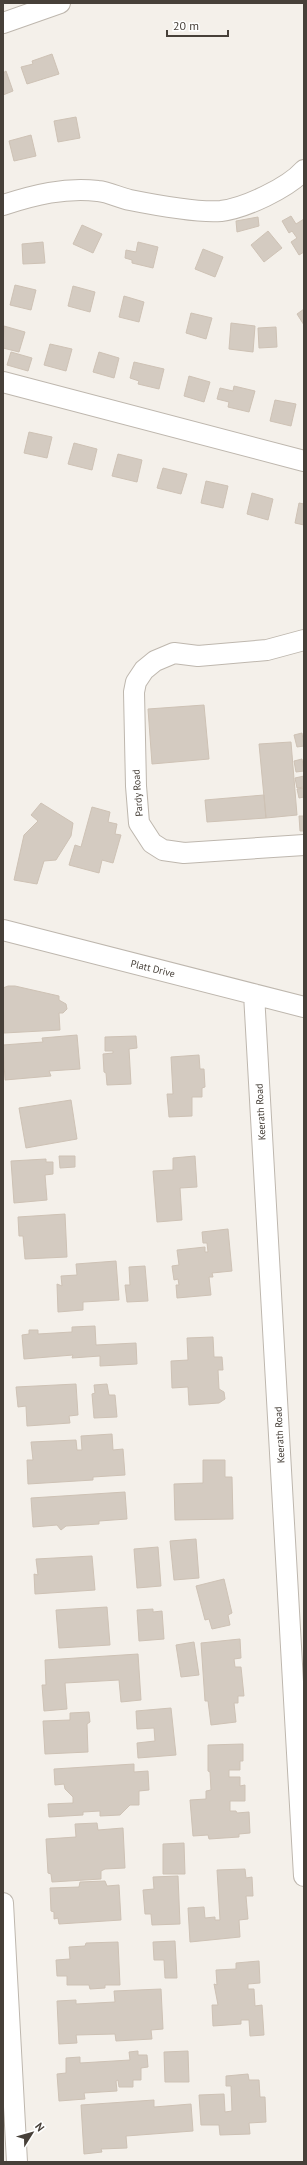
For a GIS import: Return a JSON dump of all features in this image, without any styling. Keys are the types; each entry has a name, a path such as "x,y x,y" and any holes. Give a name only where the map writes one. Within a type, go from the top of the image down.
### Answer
{"street":[{"path":"3,23 60,3"},
{"path":"3,205 34,195 76,190 99,191 130,200 173,208 221,211 264,198 299,175 304,170"},
{"path":"3,382 304,460"},
{"name":"Pardy Road","path":"304,640 267,650 198,656 174,653 155,661 144,670 136,682 134,692 136,786 139,823 152,843 163,850 184,853 304,845"},
{"name":"Platt Drive","path":"3,930 304,1007"},
{"name":"Keerath Road","path":"254,994 304,1876"},
{"path":"3,1903 17,2162"}],"building":[{"path":"52,54 59,74 27,84 21,67 33,64 32,61"},
{"path":"6,71 13,91 3,95 3,73"},
{"path":"76,117 80,138 58,142 54,121"},
{"path":"31,135 36,156 14,161 9,141"},
{"path":"291,216 296,224 304,219 304,252 299,255 291,242 297,238 292,231 289,233 282,221"},
{"path":"258,217 259,226 237,232 236,221"},
{"path":"82,225 102,234 93,253 73,244"},
{"path":"268,231 282,248 264,262 251,245"},
{"path":"43,242 45,263 23,264 22,244"},
{"path":"138,242 158,247 153,268 132,263 132,260 125,258 126,250 136,252"},
{"path":"203,249 223,257 215,277 195,269"},
{"path":"15,285 36,290 31,310 10,305"},
{"path":"73,286 95,292 90,312 68,306"},
{"path":"124,296 144,302 139,322 119,317"},
{"path":"304,309 304,325 297,314"},
{"path":"191,313 212,318 206,339 186,333"},
{"path":"231,323 255,326 253,352 229,349"},
{"path":"4,326 25,332 19,352 3,348"},
{"path":"276,327 277,347 259,348 258,328"},
{"path":"50,344 72,349 66,371 44,365"},
{"path":"11,352 32,358 28,371 7,365"},
{"path":"99,352 119,358 114,378 93,372"},
{"path":"134,362 164,369 159,389 138,384 139,381 130,378"},
{"path":"189,376 210,382 204,402 184,396"},
{"path":"234,386 255,391 249,412 228,407 229,402 217,399 220,388 233,391"},
{"path":"275,400 296,404 291,426 270,421"},
{"path":"29,432 52,437 47,458 24,453"},
{"path":"74,443 97,449 92,470 68,464"},
{"path":"118,454 142,460 137,482 112,476"},
{"path":"163,468 187,474 181,494 157,488"},
{"path":"206,481 228,486 223,508 201,503"},
{"path":"252,493 273,499 268,520 247,514"},
{"path":"299,503 304,504 304,525 295,523"},
{"path":"204,705 209,759 152,764 148,709"},
{"path":"302,733 304,746 297,747 294,735"},
{"path":"291,742 297,815 266,818 259,744"},
{"path":"302,759 304,771 296,772 294,761"},
{"path":"304,776 304,787 297,788 295,778"},
{"path":"304,788 304,797 299,798 297,789"},
{"path":"264,795 266,818 207,822 205,800"},
{"path":"41,803 73,823 71,836 56,860 44,861 37,884 14,880 24,835 38,821 31,815"},
{"path":"92,807 110,812 108,822 117,824 115,834 121,835 113,863 102,860 99,873 69,865 75,845 81,847"},
{"path":"299,816 304,816 304,831 300,831"},
{"path":"15,986 59,996 59,1000 66,1004 67,1009 63,1013 59,1013 60,1030 4,1033 3,988"},
{"path":"77,1035 80,1069 49,1071 51,1076 5,1080 3,1045 43,1042 42,1038"},
{"path":"136,1036 137,1048 129,1049 131,1084 107,1085 106,1073 104,1072 103,1054 113,1053 113,1051 105,1051 105,1037"},
{"path":"199,1055 200,1069 204,1069 205,1087 202,1088 202,1097 192,1097 192,1116 169,1117 167,1094 173,1094 171,1057"},
{"path":"71,1100 77,1139 26,1148 19,1108"},
{"path":"59,1156 75,1156 75,1167 60,1168"},
{"path":"195,1156 197,1187 180,1188 182,1220 157,1222 153,1171 173,1170 173,1158"},
{"path":"46,1159 46,1162 53,1162 53,1174 45,1175 47,1200 14,1203 11,1161"},
{"path":"65,1214 67,1257 25,1259 23,1236 19,1236 18,1217"},
{"path":"228,1229 232,1271 212,1273 213,1277 209,1277 211,1295 177,1298 176,1285 179,1285 178,1279 174,1280 172,1266 179,1265 177,1250 205,1247 205,1252 208,1252 207,1243 203,1243 202,1232"},
{"path":"116,1261 119,1300 83,1302 83,1310 58,1312 57,1284 62,1286 61,1276 77,1275 76,1264"},
{"path":"145,1266 148,1301 127,1302 125,1285 130,1285 129,1267"},
{"path":"95,1326 96,1345 136,1343 137,1364 100,1366 100,1356 72,1358 73,1355 24,1359 22,1335 29,1334 29,1330 38,1330 38,1334 72,1332 72,1327"},
{"path":"213,1337 214,1357 222,1357 223,1370 218,1370 219,1389 224,1392 225,1399 219,1403 189,1405 188,1387 172,1388 171,1361 188,1360 187,1338"},
{"path":"76,1384 78,1415 69,1416 70,1423 27,1426 26,1406 18,1407 16,1387"},
{"path":"107,1384 109,1395 115,1395 117,1417 94,1418 92,1394 95,1393 94,1385"},
{"path":"112,1434 113,1450 123,1449 125,1475 93,1477 93,1480 28,1484 27,1460 33,1460 31,1442 76,1440 77,1450 82,1450 81,1436"},
{"path":"203,1460 225,1460 225,1477 232,1477 233,1519 175,1520 174,1484 203,1483"},
{"path":"125,1492 127,1519 99,1521 99,1524 66,1526 61,1530 57,1525 33,1527 31,1498"},
{"path":"196,1539 199,1578 174,1580 170,1541"},
{"path":"158,1547 161,1586 137,1588 134,1549"},
{"path":"92,1556 95,1590 35,1594 34,1574 38,1575 36,1559"},
{"path":"224,1579 232,1613 228,1615 230,1625 212,1629 209,1619 205,1620 196,1586"},
{"path":"107,1607 110,1645 59,1648 56,1610"},
{"path":"153,1609 153,1612 162,1611 164,1639 139,1641 137,1610"},
{"path":"240,1639 241,1658 234,1659 235,1667 241,1667 244,1696 238,1696 238,1703 234,1703 236,1722 211,1725 208,1701 205,1701 201,1643"},
{"path":"194,1642 199,1675 181,1677 176,1645"},
{"path":"138,1654 141,1700 121,1702 119,1680 65,1683 67,1709 44,1711 42,1685 46,1685 45,1660"},
{"path":"171,1708 176,1755 138,1758 137,1743 155,1741 154,1728 137,1729 136,1711"},
{"path":"89,1712 90,1722 87,1724 88,1752 45,1754 43,1721 70,1720 70,1713"},
{"path":"243,1744 243,1761 240,1761 240,1770 229,1770 229,1777 240,1777 240,1786 245,1785 245,1801 230,1801 230,1811 236,1811 237,1813 249,1812 250,1833 239,1834 239,1837 209,1839 208,1835 193,1836 190,1800 206,1799 206,1791 211,1790 210,1772 208,1771 208,1745"},
{"path":"134,1764 134,1772 148,1771 149,1790 139,1791 139,1805 130,1805 120,1815 100,1816 100,1811 83,1812 83,1815 49,1817 48,1804 73,1803 73,1797 65,1789 64,1784 55,1785 54,1769"},
{"path":"97,1823 98,1830 123,1828 125,1868 105,1869 101,1871 101,1879 52,1882 51,1874 48,1873 46,1839 76,1837 75,1824"},
{"path":"184,1843 185,1874 163,1874 163,1844"},
{"path":"245,1869 246,1878 252,1877 253,1896 246,1896 248,1919 239,1920 240,1937 190,1942 188,1908 204,1907 205,1918 215,1917 215,1920 220,1920 217,1870"},
{"path":"178,1876 180,1924 152,1925 151,1914 145,1914 143,1890 154,1889 153,1877"},
{"path":"105,1881 107,1886 119,1885 121,1920 59,1924 58,1918 54,1919 54,1912 51,1911 50,1888 79,1887 80,1882"},
{"path":"175,1941 177,1978 165,1978 164,1960 154,1960 153,1942"},
{"path":"118,1942 120,1985 105,1985 105,1988 90,1989 89,1985 67,1985 67,1976 57,1976 56,1960 70,1959 69,1947 85,1946 86,1943"},
{"path":"259,1961 260,1983 248,1984 248,1989 254,1989 255,2006 262,2005 264,2035 250,2036 249,2020 241,2020 241,2024 213,2026 212,2005 218,2005 214,1984 217,1985 216,1970 236,1969 236,1963"},
{"path":"161,1989 163,2029 151,2030 152,2039 116,2041 115,2034 76,2035 77,2043 59,2044 57,2001 76,2000 76,2004 115,2002 114,1991"},
{"path":"138,2051 138,2055 147,2055 148,2067 141,2068 141,2080 133,2080 133,2087 119,2087 118,2080 116,2081 117,2091 84,2093 85,2099 59,2101 57,2074 66,2073 66,2058 80,2057 80,2063 130,2060 129,2052"},
{"path":"188,2051 189,2082 165,2082 164,2052"},
{"path":"248,2074 249,2080 259,2080 260,2097 265,2097 266,2122 249,2123 250,2134 220,2135 219,2125 201,2125 199,2095 224,2094 225,2112 232,2111 231,2086 226,2086 226,2076"},
{"path":"154,2100 154,2107 191,2104 193,2131 126,2136 127,2148 101,2149 102,2152 84,2154 81,2105"}]}
